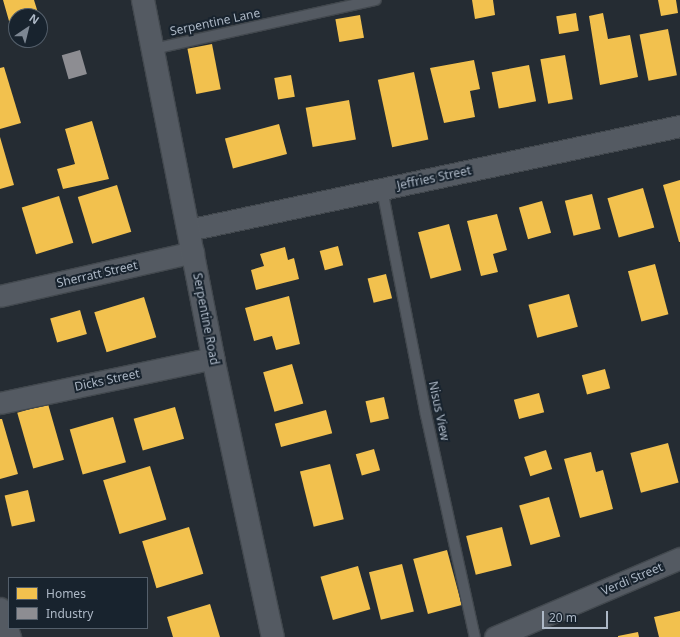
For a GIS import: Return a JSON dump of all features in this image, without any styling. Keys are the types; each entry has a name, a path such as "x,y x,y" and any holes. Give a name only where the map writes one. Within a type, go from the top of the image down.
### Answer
{"street":[{"name":"Serpentine Road","path":"143,0 214,358 273,637"},
{"name":"Jeffries Street","path":"188,230 680,126"},
{"name":"Sherratt Street","path":"0,296 193,252"},
{"name":"Dicks Street","path":"0,403 214,358"},
{"name":"Verdi Street","path":"495,637 680,558"},
{"path":"0,608 10,637"}],"lane":[{"name":"Serpentine Lane","path":"153,49 376,0"},
{"name":"Nisus View","path":"382,189 426,415 475,637"}],"building: Homes":[{"path":"3,0 34,0 36,8 8,8 8,18"},
{"path":"472,0 493,0 495,15 475,19"},
{"path":"658,0 676,0 678,13 661,16"},
{"path":"576,13 579,31 559,34 556,16"},
{"path":"603,13 608,39 630,35 638,77 600,85 589,16"},
{"path":"360,15 364,38 339,42 335,19"},
{"path":"668,29 677,75 649,81 640,35"},
{"path":"212,44 221,89 196,94 187,49"},
{"path":"565,55 573,99 548,104 540,59"},
{"path":"474,60 480,89 470,91 475,117 444,123 430,68"},
{"path":"529,65 536,101 499,109 492,72"},
{"path":"4,67 21,123 0,129 0,68"},
{"path":"414,72 428,139 392,147 378,80"},
{"path":"291,75 295,97 278,100 274,78"},
{"path":"349,100 356,139 313,147 306,108"},
{"path":"92,121 109,179 63,189 57,169 75,164 65,129"},
{"path":"279,124 287,154 233,168 225,138"},
{"path":"0,137 14,185 0,189"},
{"path":"680,180 680,242 679,242 663,185"},
{"path":"117,185 131,232 92,244 78,197"},
{"path":"643,188 654,227 619,238 607,198"},
{"path":"592,194 601,229 574,236 565,201"},
{"path":"59,196 73,243 36,254 22,207"},
{"path":"542,201 551,233 528,239 519,208"},
{"path":"497,214 507,250 493,254 498,272 481,276 467,221"},
{"path":"449,224 461,270 431,279 418,232"},
{"path":"338,246 343,265 325,270 320,251"},
{"path":"285,247 288,260 294,258 299,279 256,290 251,270 264,266 260,254"},
{"path":"655,264 668,314 641,321 628,271"},
{"path":"386,274 392,298 374,303 368,279"},
{"path":"569,294 578,327 537,338 528,305"},
{"path":"289,296 300,344 276,350 272,336 254,341 245,308"},
{"path":"144,297 156,337 107,352 94,312"},
{"path":"80,310 87,334 57,343 50,319"},
{"path":"292,364 303,403 274,412 263,372"},
{"path":"605,369 610,388 587,395 582,375"},
{"path":"539,393 544,412 519,419 514,400"},
{"path":"384,397 389,418 370,423 365,401"},
{"path":"48,404 64,460 33,469 17,413"},
{"path":"175,407 184,439 143,451 134,419"},
{"path":"326,410 332,433 281,447 275,424"},
{"path":"113,417 126,462 83,475 70,429"},
{"path":"0,419 2,419 18,474 0,479"},
{"path":"668,443 679,483 641,493 630,453"},
{"path":"374,449 380,470 362,475 356,454"},
{"path":"546,450 552,469 530,476 524,457"},
{"path":"591,452 596,472 603,470 613,509 580,518 564,459"},
{"path":"330,464 344,519 314,527 300,471"},
{"path":"150,466 166,520 120,534 103,480"},
{"path":"28,490 35,521 12,527 5,495"},
{"path":"549,497 560,536 531,545 519,506"},
{"path":"189,527 203,574 156,588 142,541"},
{"path":"502,527 512,566 476,575 466,536"},
{"path":"447,550 462,605 428,614 413,559"},
{"path":"402,564 414,612 381,620 369,572"},
{"path":"358,566 370,609 333,620 321,577"},
{"path":"210,604 220,637 173,637 167,617"},
{"path":"680,611 680,637 659,637 654,617"},
{"path":"638,632 639,637 618,637 618,636"}],"building: Industry":[{"path":"80,50 87,74 69,79 62,55"}]}
